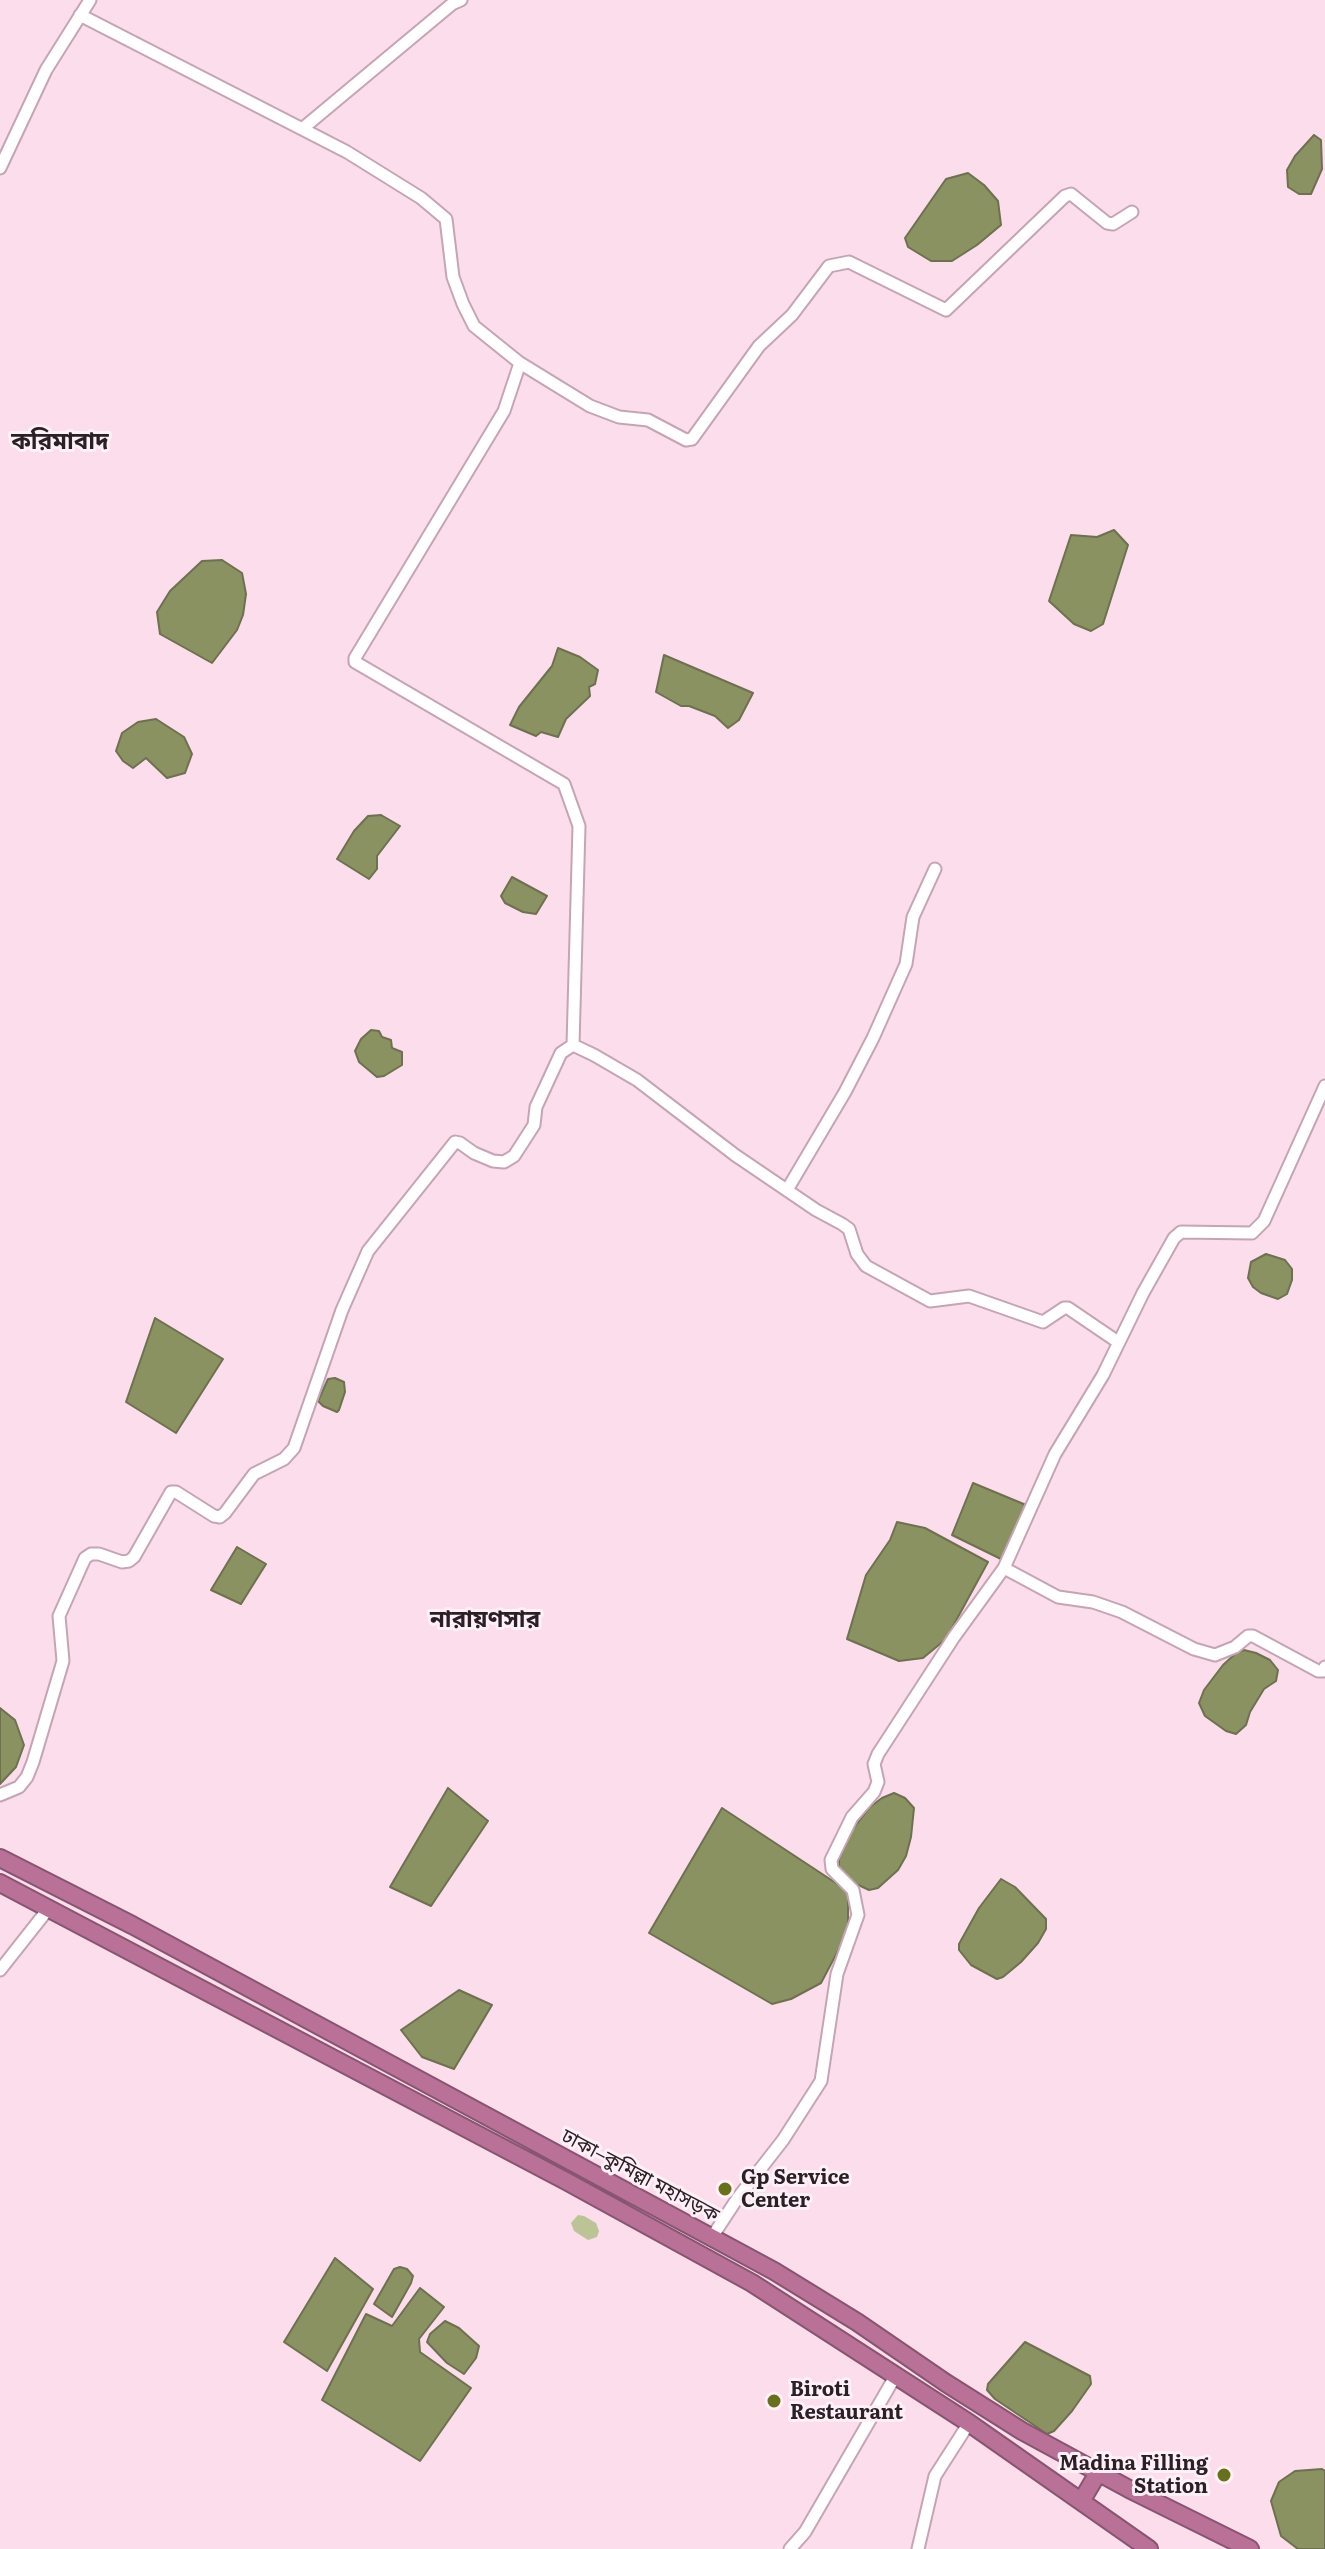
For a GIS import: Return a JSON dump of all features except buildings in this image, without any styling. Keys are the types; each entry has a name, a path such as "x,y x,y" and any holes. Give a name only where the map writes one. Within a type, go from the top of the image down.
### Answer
{"highway":[{"name":"ঢাকা–কুমিল্লা মহাসড়ক","path":"0,1858 132,1925 774,2271 1022,2431 1250,2549"},
{"name":"ঢাকা–কুমিল্লা মহাসড়ক","path":"0,1883 566,2181 752,2283 969,2423 1149,2549"},
{"path":"566,2181 574,2165"},
{"path":"1082,2500 1098,2473"}],"street":[{"path":"0,168 46,70 90,0"},
{"path":"302,129 452,4 461,0"},
{"path":"80,15 347,152 421,198 446,219 453,277 474,326 520,363 590,406 619,417 648,420 686,440 692,439 759,346 792,315 829,266 849,262 946,310 1065,196 1071,194 1107,223 1113,224 1132,212"},
{"path":"520,363 504,411 355,662 564,784 579,826 573,1045"},
{"path":"787,1190 873,1038 906,964 913,917 935,869"},
{"path":"573,1045 637,1080 735,1155 849,1229 857,1254 866,1266 930,1301 969,1296 1043,1322 1068,1308 1118,1342"},
{"path":"0,1795 19,1787 33,1762 63,1661 59,1616 85,1558 99,1554 122,1562 129,1561 171,1492 220,1517 254,1474 284,1459 294,1448 342,1310 368,1251 455,1142 493,1161 504,1162 514,1156 534,1125 536,1107 561,1053 573,1045"},
{"path":"712,2237 783,2140 821,2081 837,1974 858,1915 853,1890 832,1869 831,1860 852,1817 874,1792 878,1782 874,1764 878,1754 954,1637 1004,1568 1055,1454 1103,1375 1174,1238 1181,1232 1252,1233 1264,1221 1325,1086"},
{"path":"1004,1568 1058,1597 1093,1602 1122,1612 1194,1649 1215,1655 1253,1636 1318,1671 1323,1671 1325,1667"},
{"path":"0,1970 49,1908"},
{"path":"790,2549 805,2532 896,2375"},
{"path":"918,2549 935,2476 969,2423"}],"shaded area":[{"path":"1314,135 1321,140 1322,169 1311,194 1299,194 1288,187 1287,170"},
{"path":"968,173 998,201 1001,225 952,261 931,261 908,247 905,238 946,179"},
{"path":"1114,530 1128,545 1103,624 1091,631 1074,624 1049,601 1071,535 1097,537"},
{"path":"222,560 242,573 246,594 237,630 212,663 160,634 157,612 170,591 202,561"},
{"path":"558,648 580,657 598,670 595,684 589,687 590,696 566,719 558,737 541,732 536,736 510,725 519,707 552,666"},
{"path":"664,655 753,693 739,720 728,728 715,716 681,706 656,692"},
{"path":"156,719 184,737 192,754 185,773 167,778 146,758 133,768 116,751 122,733 138,722"},
{"path":"381,815 400,826 377,856 377,869 369,879 337,859 354,831 368,816"},
{"path":"512,877 547,896 536,914 523,912 505,903 501,896"},
{"path":"371,1030 379,1031 382,1037 391,1040 392,1048 402,1052 402,1065 384,1076 377,1077 359,1062 355,1051 361,1039"},
{"path":"1266,1254 1285,1260 1292,1269 1287,1294 1278,1299 1261,1293 1248,1278 1251,1262"},
{"path":"155,1318 223,1359 176,1433 126,1402"},
{"path":"328,1379 344,1382 345,1392 337,1412 318,1401"},
{"path":"973,1483 1026,1505 1005,1561 952,1535"},
{"path":"897,1522 925,1528 988,1562 946,1639 923,1658 899,1661 847,1639 866,1575 890,1540"},
{"path":"237,1547 266,1564 241,1604 211,1590"},
{"path":"1244,1650 1270,1660 1278,1670 1276,1681 1264,1689 1246,1725 1236,1734 1226,1731 1205,1716 1199,1703 1204,1690 1223,1665"},
{"path":"0,1708 15,1720 24,1745 16,1767 0,1784"},
{"path":"448,1788 488,1821 431,1906 390,1887"},
{"path":"894,1793 905,1798 914,1808 911,1837 898,1870 878,1888 869,1890 852,1882 839,1869 839,1859 853,1829 870,1807"},
{"path":"722,1808 848,1891 848,1932 821,1983 791,1999 772,2004 649,1933"},
{"path":"1001,1879 1015,1887 1046,1919 1046,1929 1021,1962 997,1979 971,1965 959,1950 959,1944 979,1908"},
{"path":"459,1990 492,2005 454,2069 422,2057 401,2030"},
{"path":"578,2215 596,2223 599,2231 597,2237 588,2240 574,2231 571,2223"},
{"path":"335,2258 373,2289 327,2371 284,2342"},
{"path":"400,2267 413,2276 392,2317 374,2304 394,2269"},
{"path":"420,2288 444,2307 419,2339 420,2352 471,2388 420,2461 322,2400 366,2314 392,2326"},
{"path":"445,2321 459,2328 479,2346 476,2358 464,2374 447,2363 427,2342 430,2334"},
{"path":"1025,2342 1090,2376 1091,2384 1072,2411 1054,2431 1047,2434 995,2399 987,2390 988,2384"},
{"path":"1295,2471 1325,2471 1325,2549 1298,2549 1281,2536 1271,2501 1279,2482"}],"place":[{"name":"Gp Service Center","path":"725,2189"},
{"name":"Biroti Restaurant","path":"774,2401"},
{"name":"Madina Filling Station","path":"1224,2475"}],"district":[{"name":"করিমাবাদ","path":"60,442"},
{"name":"নারায়ণসার","path":"485,1620"}]}
